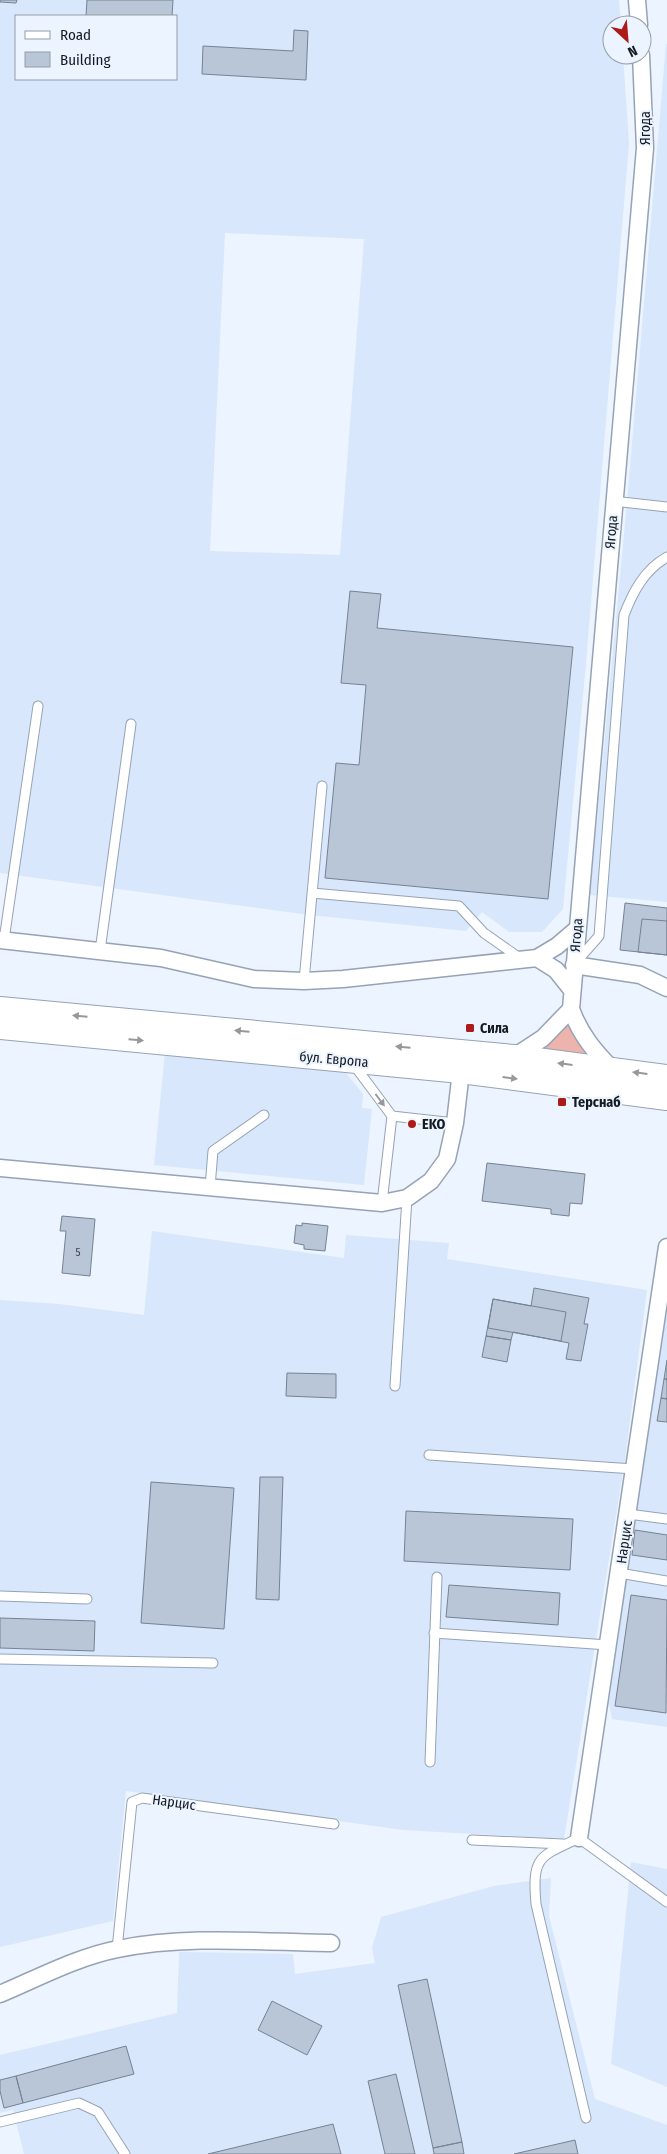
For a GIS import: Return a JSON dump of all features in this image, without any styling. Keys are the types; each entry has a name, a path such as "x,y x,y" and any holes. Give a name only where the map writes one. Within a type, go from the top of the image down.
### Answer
{"main road":[{"name":"бул. Европа","path":"0,1009 514,1057 667,1077"},
{"name":"бул. Европа","path":"0,1027 461,1071 667,1098"}],"street":[{"path":"637,0 638,15"},
{"name":"Ягода","path":"571,1009 576,929 645,148 642,65"},
{"path":"2,940 161,958 254,979 304,981 344,979 529,958 557,946 576,929"},
{"path":"529,958 556,970 572,990"},
{"path":"574,964 640,975 667,988"},
{"path":"514,1057 543,1038 571,1009 578,1029 592,1049 613,1070"},
{"path":"0,1168 382,1203 407,1198 431,1181 447,1159 455,1123 461,1071"},
{"name":"Нарцис","path":"572,1841 608,1645 634,1469 662,1313 667,1247"},
{"path":"0,1994 70,1964 117,1949 178,1941 332,1943"}],"lane":[{"path":"613,501 667,507"},
{"path":"574,964 598,936 624,615 634,589 648,572 667,557"},
{"path":"2,940 4,911 38,706"},
{"path":"100,951 131,724"},
{"path":"304,981 322,786"},
{"path":"312,892 459,906 484,933 529,958"},
{"path":"351,1061 392,1116 382,1203"},
{"path":"210,1187 213,1151 264,1115"},
{"path":"392,1116 455,1123"},
{"path":"395,1386 407,1198"},
{"path":"429,1455 634,1469"},
{"path":"628,1514 667,1519"},
{"path":"619,1573 667,1581"},
{"path":"430,1762 436,1577"},
{"path":"0,1596 87,1598"},
{"path":"434,1633 608,1645"},
{"path":"0,1659 213,1663"},
{"name":"Нарцис","path":"117,1949 132,1802 142,1798 334,1824"},
{"path":"472,1840 572,1841 667,1902"},
{"path":"572,1841 547,1853 537,1863 534,1880 536,1904 586,2118"},
{"path":"0,2122 80,2103 98,2112 125,2154"}],"shaded area":[{"path":"0,0 619,0 620,15 602,15 602,65 624,65 629,143 586,663 563,909 542,932 509,932 482,912 466,931 310,915 0,873","holes":["225,233 364,239 340,555 210,551"]},
{"path":"666,44 667,902 590,895 627,502"},
{"path":"571,1009 613,1070 514,1057"},
{"path":"165,1052 343,1069 363,1094 362,1108 372,1109 364,1185 154,1165"},
{"path":"152,1231 344,1258 346,1235 449,1243 447,1259 647,1290 625,1459 564,1839 403,1830 126,1791 113,1921 0,1947 0,1300 59,1304 144,1315"},
{"path":"667,1310 667,1727 612,1719 609,1704 634,1515"},
{"path":"631,1862 667,1869 667,2087 611,2064"},
{"path":"551,1878 549,1916 595,2099 667,2125 667,2154 24,2154 13,2110 0,2113 0,2055 177,2013 179,1952 293,1954 295,1974 375,1963 372,1948 381,1917 494,1886"}],"building":[{"path":"0,0 17,0 16,3 0,2"},
{"path":"87,0 173,0 172,15 86,15"},
{"path":"294,30 308,31 306,80 202,74 203,46 293,51"},
{"path":"350,591 381,594 377,628 573,647 548,899 325,878 336,763 359,765 366,685 341,683"},
{"path":"625,903 667,908 667,955 620,950"},
{"path":"642,919 667,921 667,955 638,952"},
{"path":"487,1163 585,1174 582,1204 570,1203 569,1216 551,1214 551,1209 482,1201"},
{"path":"62,1216 95,1219 90,1276 62,1273 66,1231 60,1231"},
{"path":"302,1223 328,1226 325,1251 304,1249 304,1245 294,1243 296,1225 302,1226"},
{"path":"534,1288 589,1298 584,1324 588,1324 581,1361 566,1359 569,1343 513,1332 511,1340 486,1336 493,1299 531,1306"},
{"path":"493,1299 566,1312 561,1341 488,1328"},
{"path":"486,1336 511,1340 507,1362 482,1357"},
{"path":"667,1360 667,1379 664,1379"},
{"path":"287,1373 336,1374 336,1398 286,1396"},
{"path":"664,1379 667,1379 667,1399 661,1398"},
{"path":"661,1398 667,1399 667,1422 657,1421"},
{"path":"260,1477 283,1477 279,1600 256,1599"},
{"path":"151,1482 234,1488 224,1629 141,1623"},
{"path":"406,1511 573,1519 570,1570 404,1561"},
{"path":"635,1530 667,1535 667,1560 632,1555"},
{"path":"449,1585 560,1593 558,1625 446,1617"},
{"path":"631,1595 667,1600 666,1713 615,1706"},
{"path":"0,1618 95,1621 94,1651 0,1648"},
{"path":"427,1979 462,2142 433,2148 398,1985"},
{"path":"272,2001 322,2026 307,2055 258,2030"},
{"path":"126,2046 134,2074 23,2103 16,2076"},
{"path":"396,2074 415,2154 385,2154 368,2081"},
{"path":"16,2076 23,2103 4,2108 0,2091 0,2080"},
{"path":"333,2124 341,2154 208,2154"},
{"path":"575,2140 578,2154 514,2154"},
{"path":"462,2142 464,2154 434,2154 433,2148"}],"place":[{"name":"Сила","path":"470,1028"},
{"name":"Терснаб","path":"562,1102"},
{"name":"EKO","path":"412,1124"}]}
